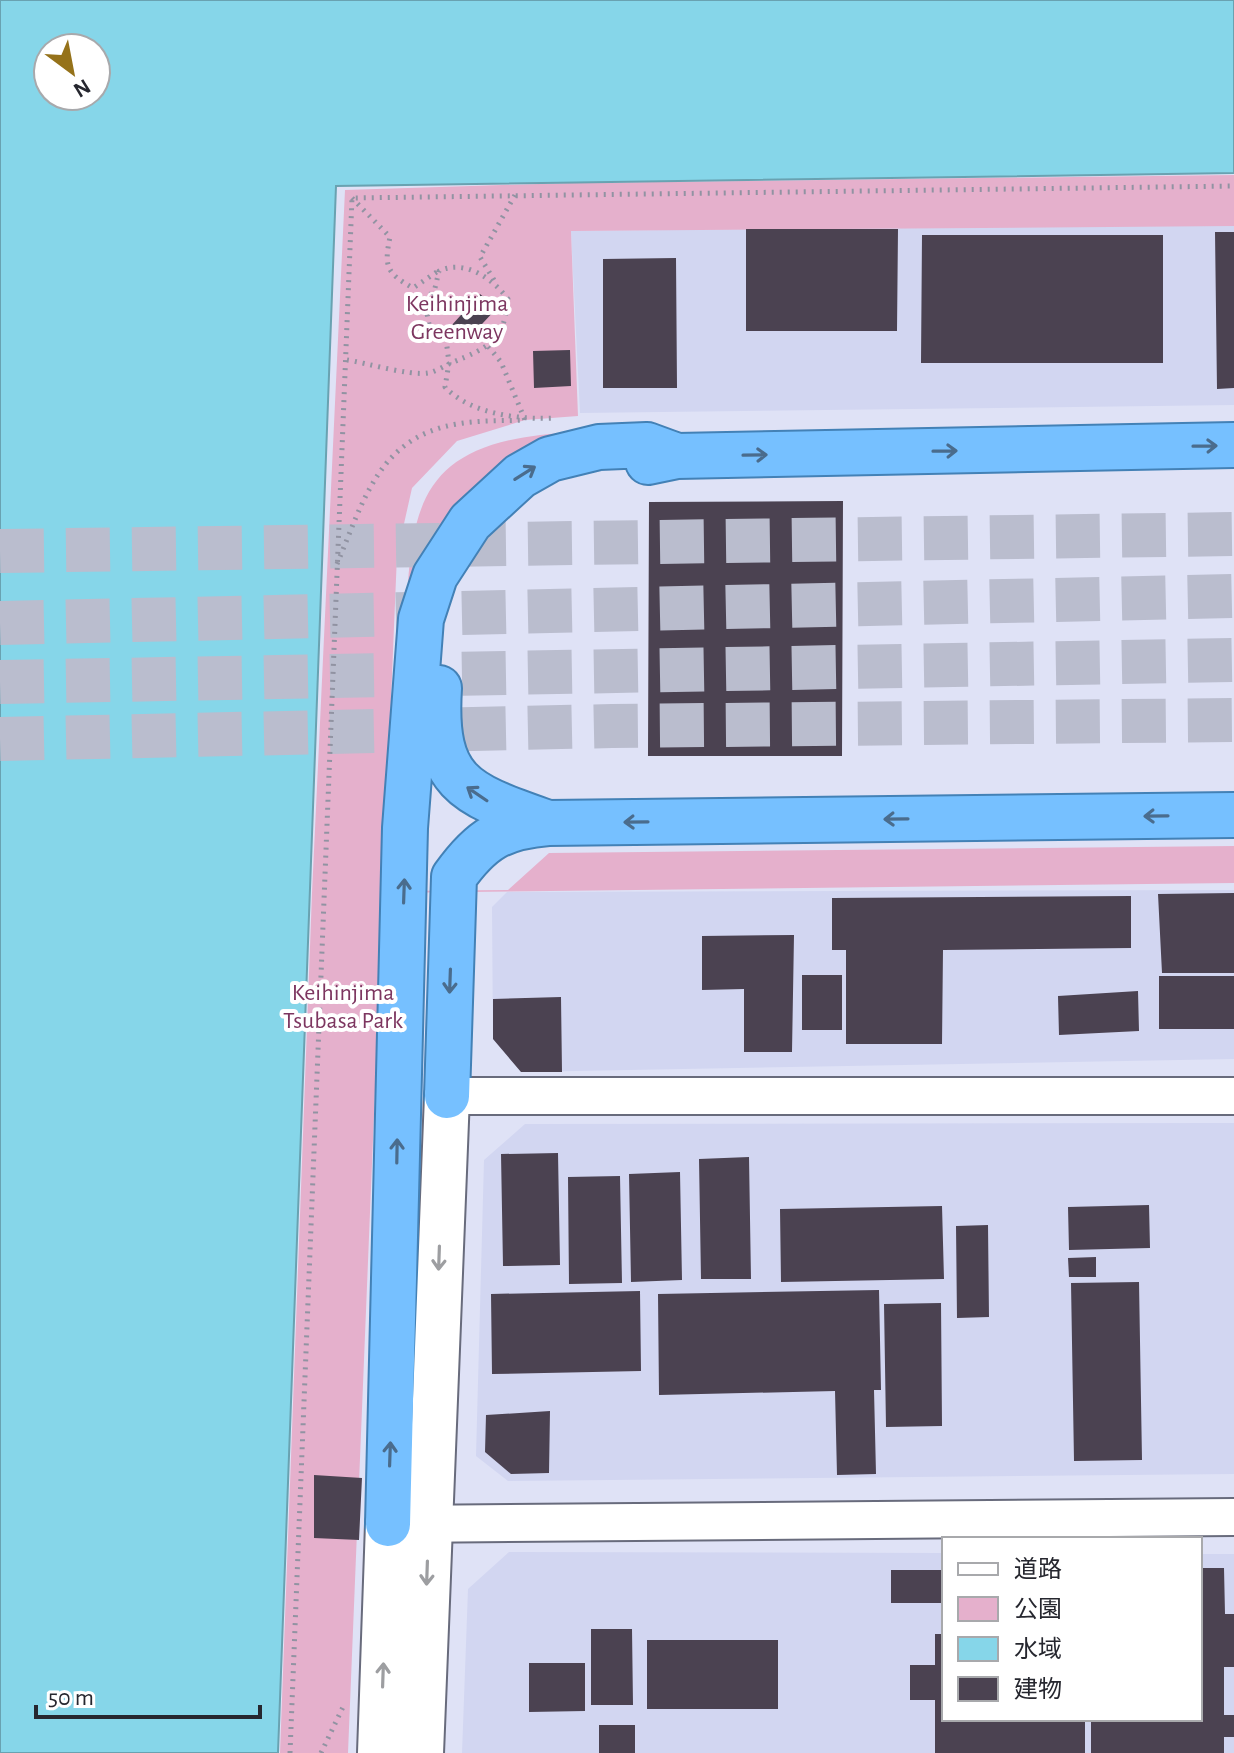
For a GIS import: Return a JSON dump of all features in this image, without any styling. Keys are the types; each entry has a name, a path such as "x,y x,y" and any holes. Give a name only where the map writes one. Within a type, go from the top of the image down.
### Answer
{"highway":[{"path":"408,1525 405,828 421,619 435,576 470,522 520,476 550,459 599,447 647,445 677,456"},
{"path":"548,823 478,798 458,780 446,762 438,725 440,664 457,596 469,571 498,530 524,507 563,483 600,468 677,456 1234,445"},
{"path":"447,1096 454,877 491,836 525,825 548,823 1234,815"}],"street":[{"path":"380,1753 408,1525 447,1096 1234,1096"},
{"path":"408,1525 1234,1517"},
{"path":"408,1525 421,1753"}],"path":[{"path":"352,198 1234,186"},
{"path":"347,360 427,373 488,346 505,327 508,299 480,257 515,195"},
{"path":"352,198 390,237 386,260 394,277 413,288 449,266 464,268 495,281"},
{"path":"290,1753 352,198"},
{"path":"439,271 435,288 425,303 429,324 446,339 449,363 445,387 457,400 525,420"},
{"path":"488,346 501,362 525,420"},
{"path":"336,569 380,468 412,437 457,424 565,417"},
{"path":"321,1753 346,1702"}],"shaded area":[{"path":"1234,224 1234,405 580,413 571,231"},
{"path":"1234,890 1234,1059 521,1072 493,1039 492,907 507,892"},
{"path":"1234,1123 1234,1474 508,1481 476,1456 484,1160 525,1124"},
{"path":"509,1552 942,1553 942,1721 1202,1721 1202,1554 1234,1554 1234,1753 462,1753 468,1589"}],"green space":[{"name":"Keihinjima Greenway","path":"1234,175 1234,226 571,231 578,416 525,420 457,441 412,488 397,555 383,891 508,890 549,853 1234,846 1234,883 383,893 348,1753 280,1753 312,893 345,190 570,183"},
{"path":"579,432 541,446 405,660 410,563 416,525 428,494 448,468 479,450 521,438"}],"water":[{"path":"0,0 1234,0 1234,173 336,186 278,1753 0,1753"}],"building":[{"path":"746,229 898,229 897,331 746,331"},
{"path":"1215,232 1234,232 1234,388 1217,389"},
{"path":"922,235 1163,235 1163,363 921,363"},
{"path":"676,258 677,388 603,388 603,259"},
{"path":"480,294 497,308 468,339 451,326"},
{"path":"570,350 571,386 534,388 533,351"},
{"path":"843,501 842,756 648,756 649,502"},
{"path":"1234,893 1234,973 1162,973 1158,894"},
{"path":"1131,896 1131,948 943,950 942,1044 846,1044 846,950 832,950 832,898"},
{"path":"794,935 792,1052 744,1052 744,989 702,990 702,936"},
{"path":"802,975 842,975 842,1030 802,1030"},
{"path":"1159,976 1234,976 1234,1029 1159,1029"},
{"path":"1138,991 1139,1031 1059,1035 1058,996"},
{"path":"561,997 562,1072 521,1072 493,1039 493,999"},
{"path":"558,1153 560,1265 503,1266 501,1154"},
{"path":"749,1157 751,1279 701,1279 699,1159"},
{"path":"680,1172 682,1280 631,1282 629,1174"},
{"path":"620,1176 622,1283 569,1284 568,1177"},
{"path":"1149,1205 1150,1248 1069,1250 1068,1207"},
{"path":"942,1206 944,1279 781,1282 780,1209"},
{"path":"988,1225 989,1317 957,1318 956,1226"},
{"path":"1096,1257 1096,1277 1069,1277 1068,1258"},
{"path":"1139,1282 1142,1460 1074,1461 1071,1283"},
{"path":"879,1290 881,1390 874,1390 876,1474 837,1475 835,1391 659,1395 658,1294"},
{"path":"640,1291 641,1371 492,1374 491,1294"},
{"path":"941,1303 942,1426 886,1427 884,1304"},
{"path":"550,1411 549,1473 511,1474 485,1452 486,1415"},
{"path":"314,1475 362,1478 359,1540 314,1538"},
{"path":"1202,1568 1224,1568 1225,1614 1234,1614 1234,1667 1224,1667 1224,1715 1234,1715 1234,1737 1224,1737 1224,1753 1091,1753 1091,1721 1202,1721"},
{"path":"891,1570 942,1570 942,1603 891,1603"},
{"path":"591,1629 632,1629 633,1705 591,1705"},
{"path":"935,1634 942,1634 942,1721 1085,1721 1085,1753 935,1753 935,1700 910,1700 910,1665 935,1665"},
{"path":"647,1640 778,1640 778,1709 647,1709"},
{"path":"529,1663 585,1663 585,1711 529,1712"},
{"path":"599,1725 635,1725 635,1753 599,1753"}],"tunnel":[{"path":"0,551 1234,534"},
{"path":"0,623 1234,596"},
{"path":"0,682 1234,660"},
{"path":"0,739 612,726 1234,720"}],"park label":[{"name":"Keihinjima Tsubasa Park","path":"343,1006"}]}
